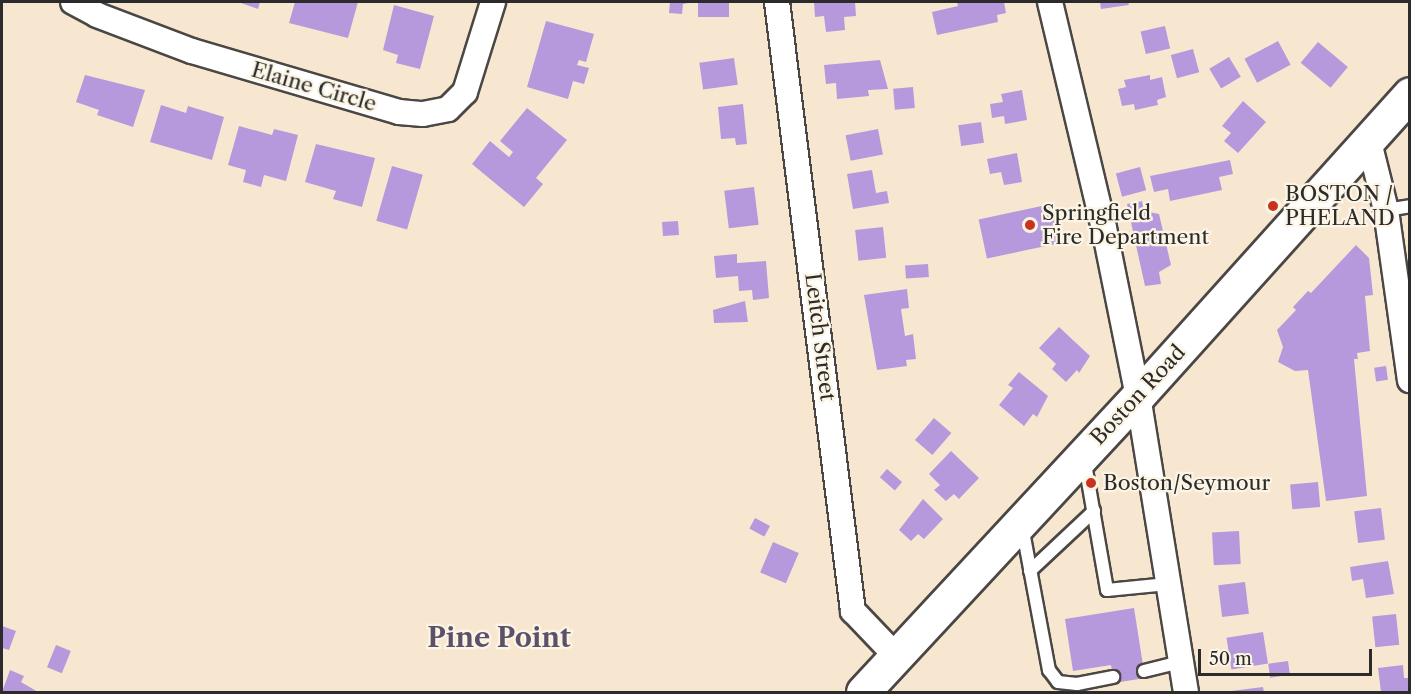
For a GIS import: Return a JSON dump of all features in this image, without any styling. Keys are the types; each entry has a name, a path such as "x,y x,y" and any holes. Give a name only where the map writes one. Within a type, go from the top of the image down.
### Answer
{"main road":[{"name":"Boston Road","path":"863,693 1138,396 1410,94"}],"street":[{"name":"Elaine Circle","path":"73,2 97,15 192,51 399,112 423,114 448,109 465,92 493,2"},
{"name":"Leitch Street","path":"777,2 853,611 896,656"},
{"path":"1050,2 1104,228 1138,396 1186,693"},
{"path":"1369,142 1386,210 1410,380"}],"lane":[{"path":"1386,210 1410,206"},
{"path":"1084,454 1107,590 1168,584"},
{"path":"1030,571 1094,511"},
{"path":"1021,522 1049,670 1058,682 1077,684 1113,677"},
{"path":"1144,671 1181,662"}],"building":[{"path":"238,2 260,2 258,9"},
{"path":"295,2 358,2 348,38 289,23"},
{"path":"670,2 693,2 683,4 682,14 669,13"},
{"path":"698,2 729,2 729,17 698,17"},
{"path":"814,2 855,2 856,16 844,17 845,30 826,32 824,16 815,17"},
{"path":"957,2 1004,2 1006,13 997,15 998,22 937,35 932,12 958,6"},
{"path":"1100,2 1128,2 1129,5 1101,9"},
{"path":"394,5 434,16 420,69 396,63 398,55 383,50"},
{"path":"546,21 594,34 586,62 579,60 577,65 589,68 584,84 573,81 568,99 527,87"},
{"path":"1165,26 1170,48 1146,54 1141,32"},
{"path":"1278,41 1291,65 1257,83 1244,59"},
{"path":"1318,42 1348,67 1331,88 1301,63"},
{"path":"1193,49 1199,72 1177,78 1171,55"},
{"path":"1229,57 1241,77 1221,89 1209,69"},
{"path":"734,58 738,85 703,90 699,63"},
{"path":"880,60 888,89 868,90 869,96 837,99 836,83 826,84 824,65"},
{"path":"85,75 145,90 133,127 97,115 99,110 76,102"},
{"path":"1150,75 1150,80 1162,77 1166,97 1157,100 1158,105 1135,110 1134,104 1122,106 1118,89 1126,87 1124,80"},
{"path":"913,87 915,108 895,110 893,89"},
{"path":"1022,90 1027,120 1005,124 1004,116 992,118 990,104 1003,102 1001,94"},
{"path":"1243,101 1266,122 1238,153 1224,141 1231,133 1222,126"},
{"path":"743,104 747,144 736,145 735,138 721,139 718,107"},
{"path":"161,105 186,113 188,106 224,117 212,160 150,142"},
{"path":"527,108 567,140 536,178 543,184 524,207 472,164 490,141 509,157 513,152 500,141"},
{"path":"981,122 984,143 961,146 958,125"},
{"path":"239,126 272,135 274,129 298,135 286,181 264,175 261,187 243,182 246,170 228,165"},
{"path":"878,129 883,155 851,161 846,135"},
{"path":"316,144 375,158 362,207 333,199 336,191 305,182"},
{"path":"1017,153 1022,182 1004,185 1001,172 990,174 987,159"},
{"path":"1230,160 1233,174 1219,177 1222,190 1170,201 1168,189 1154,192 1150,176"},
{"path":"392,166 423,175 407,230 376,221"},
{"path":"1140,167 1146,190 1122,197 1116,173"},
{"path":"872,170 876,193 887,191 889,203 853,209 847,174"},
{"path":"754,187 759,225 729,228 724,191"},
{"path":"1142,201 1144,211 1159,214 1171,265 1159,272 1161,284 1145,286 1127,204"},
{"path":"1051,204 1059,243 987,259 979,219"},
{"path":"678,221 679,235 663,236 662,222"},
{"path":"883,227 886,258 858,261 855,230"},
{"path":"1356,245 1369,258 1373,295 1365,296 1370,351 1357,353 1358,359 1354,359 1367,496 1326,501 1308,370 1295,371 1278,362 1283,347 1277,330 1296,310 1293,307 1308,291 1311,293"},
{"path":"737,254 737,263 766,261 769,298 753,300 752,290 739,291 738,276 716,278 714,256"},
{"path":"928,264 929,277 906,279 905,266"},
{"path":"907,289 909,308 901,309 905,336 913,334 916,359 906,360 907,366 877,370 864,295"},
{"path":"745,301 748,322 714,323 713,310"},
{"path":"1059,327 1090,356 1079,373 1077,370 1066,382 1052,369 1056,364 1039,348"},
{"path":"1386,366 1388,380 1376,382 1374,368"},
{"path":"1019,372 1048,396 1037,417 1033,414 1024,426 999,405 1013,388 1008,385"},
{"path":"934,418 951,433 932,455 915,440"},
{"path":"951,451 979,478 959,499 954,494 946,501 934,490 940,485 929,474"},
{"path":"887,469 902,482 895,490 880,477"},
{"path":"1318,482 1320,507 1292,509 1290,484"},
{"path":"923,499 943,519 924,539 918,534 911,541 899,530"},
{"path":"1381,508 1385,540 1358,543 1354,511"},
{"path":"755,518 770,526 764,537 749,529"},
{"path":"1239,531 1241,564 1214,565 1212,532"},
{"path":"773,542 799,553 786,583 760,572"},
{"path":"1388,561 1394,594 1366,598 1363,579 1352,581 1350,567"},
{"path":"1245,582 1249,614 1222,617 1218,585"},
{"path":"1134,608 1145,678 1114,683 1111,665 1073,671 1065,619"},
{"path":"1396,614 1399,645 1375,647 1372,617"},
{"path":"2,626 16,631 9,650 2,648"},
{"path":"1263,632 1268,664 1231,669 1226,638"},
{"path":"56,645 71,651 62,673 47,667"},
{"path":"1288,661 1290,675 1270,678 1268,664"},
{"path":"1403,665 1404,678 1410,678 1408,692 1381,692 1378,668"},
{"path":"10,670 24,676 21,682 38,692 2,692"},
{"path":"1263,687 1264,692 1231,692 1231,691"}],"place":[{"name":"BOSTON / PHELAND","path":"1273,206"},
{"name":"Springfield Fire Department","path":"1030,225"},
{"name":"Boston/Seymour","path":"1091,483"}],"district":[{"name":"Pine Point","path":"499,638"}]}
